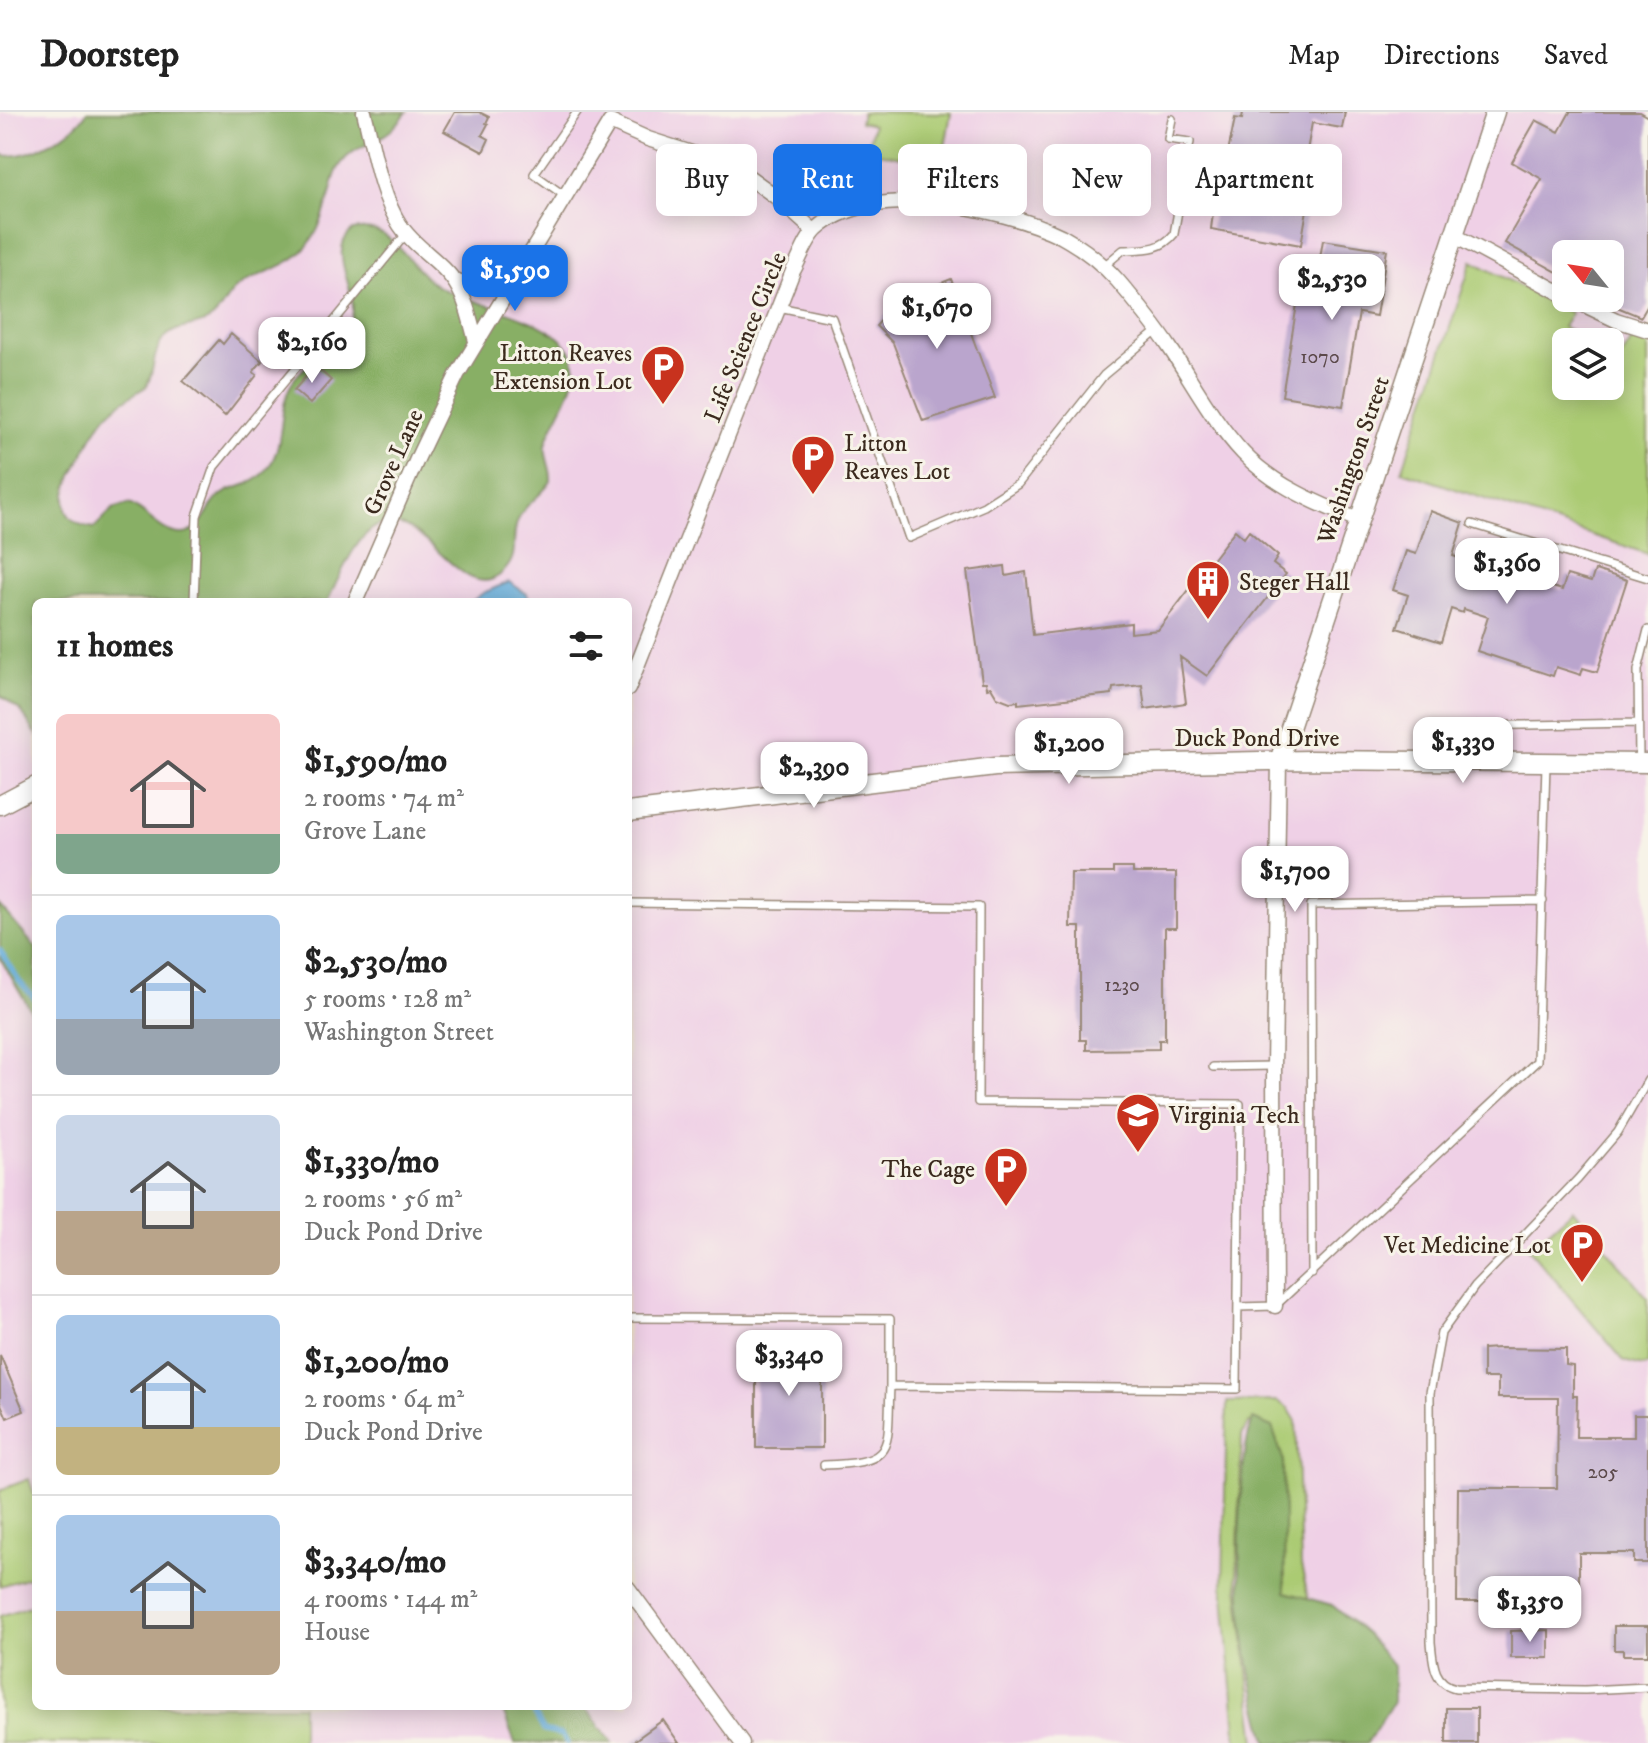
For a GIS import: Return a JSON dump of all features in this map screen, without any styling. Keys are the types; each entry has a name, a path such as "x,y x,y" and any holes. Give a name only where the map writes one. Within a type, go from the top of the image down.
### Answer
{"street":[{"path":"364,112 390,204 406,234 453,279 468,311 476,341"},
{"name":"Washington Street","path":"1275,1306 1274,1066 1279,761 1495,112"},
{"path":"608,117 668,147 735,167 775,196 814,231"},
{"name":"Grove Lane","path":"357,598 418,457 476,341 565,196 608,117"},
{"name":"Life Science Circle","path":"632,679 793,271 814,231 847,211 871,204 926,202 980,211 1061,237 1117,280 1157,331 1213,416 1244,454 1278,482 1358,520"},
{"path":"1455,236 1552,288"},
{"path":"453,279 473,286 493,286 523,264"},
{"path":"1599,312 1648,330"},
{"name":"Duck Pond Drive","path":"632,812 995,767 1279,761 1643,763"},
{"path":"0,805 32,788"},
{"path":"632,1593 742,1743"}],"lane":[{"path":"565,196 534,174 577,112"},
{"path":"1103,267 1123,250 1154,249 1166,244 1174,234 1190,142 1168,139 1172,119"},
{"path":"194,598 197,516 214,467 406,234"},
{"path":"779,307 832,318 909,538 984,506 1018,484 1104,375 1157,331"},
{"path":"1472,524 1648,578"},
{"path":"1643,763 1638,723 1638,670 1648,630"},
{"path":"1464,764 1473,726 1638,723"},
{"path":"1238,1307 1275,1306 1537,1061 1546,764"},
{"path":"1312,1273 1311,905 1543,901"},
{"path":"632,903 979,907 978,1102 1240,1104 1237,1389 890,1386"},
{"path":"1213,1067 1274,1066"},
{"path":"1648,1080 1618,1132 1578,1179 1475,1286 1441,1333 1430,1402 1431,1642 1437,1676 1447,1686 1456,1688 1585,1690 1648,1687"},
{"path":"632,1318 890,1319 887,1442 879,1456 866,1463 824,1465"}],"shaded area":[{"name":"Virginia Tech","path":"0,112 1648,112 1648,1743 0,1743"}],"green space":[{"path":"87,112 407,112 389,132 356,150 341,164 321,222 303,251 283,265 238,287 211,319 179,329 162,341 146,387 106,416 93,435 67,488 66,509 70,517 79,524 94,528 113,509 129,504 167,530 188,533 222,494 263,474 275,454 289,388 302,370 338,340 351,321 352,300 342,247 353,230 368,229 391,240 430,281 441,288 549,330 571,353 574,376 571,388 546,445 551,481 520,516 515,530 513,555 502,573 487,581 473,578 411,530 394,524 377,526 361,539 329,598 32,598 32,728 21,711 0,695 0,152 5,156 39,149 80,121"},
{"path":"862,112 951,113 946,144 898,144 898,156 882,154 882,144 869,144 873,125 860,122"},
{"path":"1472,261 1552,303 1552,312 1571,313 1565,328 1552,328 1552,400 1624,400 1624,353 1633,338 1648,340 1648,554 1402,471"},
{"path":"0,906 32,943 32,1012 0,958"},
{"path":"1573,1210 1648,1298 1648,1364 1643,1366 1624,1361 1529,1249"},
{"path":"1277,1401 1288,1408 1296,1421 1301,1566 1313,1618 1303,1667 1283,1581 1259,1425 1249,1423 1242,1435 1237,1578 1256,1743 1237,1743 1223,1585 1227,1402"},
{"path":"1253,1419 1272,1427 1283,1459 1285,1592 1332,1605 1367,1635 1393,1666 1393,1702 1367,1743 1268,1743 1247,1653 1241,1591 1242,1489"},
{"path":"29,1479 32,1488 32,1576 0,1586 0,1490"},
{"path":"32,1605 32,1710 302,1710 302,1743 0,1743 0,1616"},
{"path":"503,1710 587,1710 613,1743 515,1743"}],"water":[{"path":"509,582 528,598 476,598"}],"building":[{"path":"455,112 479,112 489,117 482,135 489,139 483,152 444,131"},
{"path":"1243,112 1345,112 1342,128 1312,123 1308,144 1230,144 1235,118 1242,119"},
{"path":"1570,112 1639,112 1648,117 1648,305 1641,317 1624,310 1624,240 1552,240 1552,269 1505,243 1542,179 1512,162 1536,120 1559,132"},
{"path":"1213,216 1306,216 1301,245 1211,229"},
{"path":"1323,240 1387,250 1376,316 1359,313 1343,406 1282,396 1299,292 1314,294"},
{"path":"951,279 995,398 923,421 893,343 876,326 899,300"},
{"path":"231,334 262,361 253,372 257,375 225,416 183,381 219,340 223,344"},
{"path":"315,366 331,380 310,404 294,390"},
{"path":"1430,511 1463,523 1453,556 1562,590 1567,575 1591,582 1595,570 1627,580 1597,672 1583,668 1581,675 1556,667 1553,676 1477,651 1488,617 1464,609 1463,613 1451,609 1441,642 1397,628 1408,595 1393,590 1406,551 1416,554"},
{"name":"Steger Hall","path":"1235,530 1244,538 1249,531 1278,556 1273,564 1286,574 1207,676 1180,657 1186,703 1145,709 1142,685 1113,688 1112,694 1018,704 1018,701 1010,702 997,697 991,687 987,688 986,682 982,682 967,571 1005,566 1006,576 1026,572 1033,635 1131,623 1131,633 1158,630"},
{"path":"1113,868 1133,868 1133,873 1176,873 1176,928 1165,928 1165,1040 1159,1040 1159,1049 1086,1050 1086,1040 1080,1040 1080,927 1070,927 1071,873 1113,873"},
{"path":"822,1348 822,1448 756,1448 756,1349"},
{"path":"1483,1349 1566,1349 1566,1365 1573,1366 1573,1396 1577,1396 1576,1437 1634,1437 1634,1415 1648,1415 1648,1563 1634,1563 1634,1553 1579,1553 1579,1602 1457,1602 1458,1488 1557,1488 1558,1398 1498,1398 1498,1378 1483,1378"},
{"path":"0,1355 24,1411 7,1418 0,1402"},
{"path":"1614,1626 1648,1626 1648,1655 1623,1655 1623,1650 1614,1650"},
{"path":"1549,1630 1549,1658 1511,1658 1511,1631"},
{"path":"1446,1708 1477,1708 1477,1743 1446,1743"},
{"path":"663,1720 679,1743 631,1743"}],"waterway":[{"path":"0,950 32,996"},
{"path":"532,1710 544,1731 562,1735 567,1743"}],"place":[{"name":"Litton Reaves Extension Lot","path":"663,406"},
{"name":"Litton Reaves Lot","path":"813,496"},
{"name":"Steger Hall","path":"1208,621"},
{"name":"Virginia Tech","path":"1138,1154"},
{"name":"The Cage","path":"1006,1208"},
{"name":"Vet Medicine Lot","path":"1582,1284"}]}
